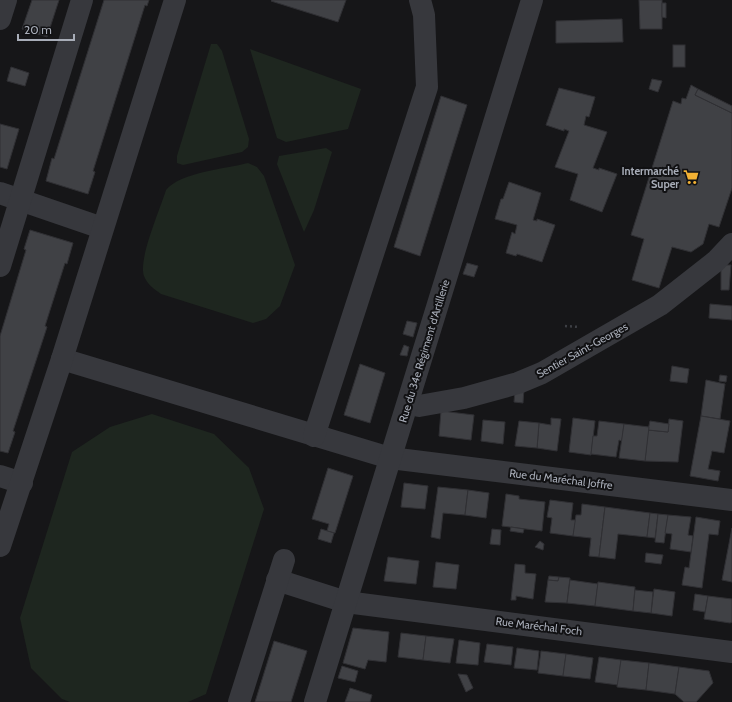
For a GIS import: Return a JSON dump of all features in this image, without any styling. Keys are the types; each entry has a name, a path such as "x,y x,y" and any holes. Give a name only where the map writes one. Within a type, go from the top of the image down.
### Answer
{"street":[{"path":"0,19 6,0"},
{"path":"0,266 82,0"},
{"path":"0,546 62,359 175,0"},
{"path":"314,436 426,87 424,15 420,0"},
{"name":"Rue du 34e Régiment d'Artillerie","path":"315,702 390,458 409,403 532,0"},
{"path":"0,193 102,228"},
{"name":"Sentier Saint-Georges","path":"409,403 419,406 464,398 518,383 542,373 660,305 716,261 732,244"},
{"name":"Rue du Maréchal Joffre","path":"62,359 390,458 732,500"},
{"path":"0,476 22,483"},
{"name":"Rue Maréchal Foch","path":"239,702 281,570 346,602 716,648 732,652"}],"shaded area":[{"path":"211,44 217,44 222,51 249,139 248,147 242,152 183,165 177,163 177,156"},
{"path":"250,49 361,89 348,129 286,142 277,138"},
{"path":"326,148 332,152 314,210 304,232 277,164 279,156"},
{"path":"248,163 257,167 264,176 295,265 280,306 266,319 253,323 161,294 147,281 144,276 143,268 150,234 166,190 173,184 192,175"},
{"path":"152,414 214,434 249,468 264,509 206,694 188,702 70,702 62,699 31,668 20,618 72,452 110,427"}],"building":[{"path":"32,0 59,0 47,37 22,29"},
{"path":"104,0 149,0 147,6 145,5 93,171 95,172 88,194 46,181 52,158 54,159"},
{"path":"346,0 338,22 271,1"},
{"path":"639,0 662,0 662,29 640,29"},
{"path":"662,3 666,3 666,18 662,17"},
{"path":"622,19 623,42 556,43 556,21"},
{"path":"673,45 685,45 685,67 673,67"},
{"path":"11,67 29,73 25,86 7,81"},
{"path":"652,79 662,81 658,92 649,89"},
{"name":"Intermarché Super","path":"691,85 698,89 695,95 732,113 732,188 719,227 709,224 703,244 691,252 672,247 659,288 632,280 644,239 631,235 673,101 681,104 682,98 686,99"},
{"path":"559,88 595,97 589,117 586,116 584,125 607,132 593,168 599,170 599,168 617,174 602,212 570,200 578,174 555,167 569,131 564,129 564,131 546,125"},
{"path":"698,89 732,106 732,113 695,95"},
{"path":"441,96 467,105 420,256 394,247"},
{"path":"0,124 19,129 7,169 0,167"},
{"path":"509,182 541,193 533,220 537,221 537,219 555,225 542,262 517,254 516,256 506,253 512,232 515,234 517,225 495,219 501,199 503,199"},
{"path":"30,230 73,243 45,326 47,327 13,431 15,432 8,453 0,451 0,336 26,250 24,249"},
{"path":"467,263 478,266 474,277 463,274"},
{"path":"721,265 731,265 729,290 721,290"},
{"path":"710,304 732,306 732,320 709,318"},
{"path":"407,321 417,323 413,337 403,334"},
{"path":"404,345 409,347 407,356 400,355"},
{"path":"360,364 385,373 370,423 344,415"},
{"path":"672,366 689,369 687,383 670,381"},
{"path":"720,375 727,376 726,382 719,381"},
{"path":"706,380 725,384 720,419 701,416"},
{"path":"524,388 523,403 514,402 515,391"},
{"path":"441,411 474,415 471,440 439,436"},
{"path":"701,416 730,421 724,453 712,451 708,469 720,471 718,481 690,476"},
{"path":"551,418 561,419 557,451 537,448 539,423 551,425"},
{"path":"573,418 595,421 591,455 569,452"},
{"path":"669,419 683,421 678,462 645,461 648,430 668,432"},
{"path":"483,420 505,422 503,444 481,441"},
{"path":"519,421 539,423 537,448 515,446"},
{"path":"599,421 624,424 622,441 619,440 616,457 591,454 593,436 597,436"},
{"path":"650,421 669,424 668,432 648,430"},
{"path":"624,424 649,427 645,461 619,458"},
{"path":"328,468 353,476 335,533 327,531 329,524 312,519"},
{"path":"404,483 428,486 425,509 401,507"},
{"path":"438,487 468,490 465,515 443,513 440,539 431,537"},
{"path":"468,490 489,493 486,518 465,515"},
{"path":"506,494 519,496 519,499 545,502 542,531 502,526"},
{"path":"550,500 573,503 571,520 576,520 573,536 550,533 552,518 547,517"},
{"path":"582,504 605,507 599,557 589,556 591,538 573,536 576,515 581,515"},
{"path":"605,507 650,513 647,537 618,534 615,559 599,557"},
{"path":"650,513 658,514 655,538 647,537"},
{"path":"658,514 668,515 664,543 655,542"},
{"path":"668,515 691,517 688,535 693,536 691,552 670,549 672,534 665,533"},
{"path":"696,517 720,521 718,535 709,534 702,588 682,585 685,567 689,568"},
{"path":"511,527 524,529 523,533 510,531"},
{"path":"732,528 732,582 722,580"},
{"path":"321,529 334,533 331,543 318,539"},
{"path":"492,529 501,530 500,545 490,544"},
{"path":"540,541 544,544 543,550 535,547"},
{"path":"646,553 663,555 661,564 645,562"},
{"path":"388,557 419,561 416,584 384,581"},
{"path":"436,562 459,565 456,589 433,587"},
{"path":"515,564 525,565 525,573 536,574 533,599 516,596 516,600 511,600"},
{"path":"549,576 559,577 558,581 548,580"},
{"path":"559,577 570,578 567,603 545,602 548,580 558,581"},
{"path":"570,580 598,584 595,606 567,603"},
{"path":"598,582 635,587 633,611 595,606"},
{"path":"654,589 675,592 672,616 651,613"},
{"path":"635,590 653,592 651,613 633,611"},
{"path":"695,594 708,596 705,612 693,610"},
{"path":"708,596 732,599 732,622 730,623 704,619"},
{"path":"353,628 389,632 386,662 368,660 365,669 343,663"},
{"path":"401,633 426,636 423,660 398,657"},
{"path":"426,636 454,639 450,663 423,660"},
{"path":"459,640 480,643 478,665 456,663"},
{"path":"274,641 307,651 291,702 255,702"},
{"path":"487,644 513,647 511,665 484,662"},
{"path":"517,648 539,651 537,670 514,668"},
{"path":"541,651 566,654 563,676 538,673"},
{"path":"566,654 593,658 590,679 563,676"},
{"path":"599,657 621,660 618,685 595,682"},
{"path":"621,660 649,663 646,690 617,687"},
{"path":"649,663 679,667 675,694 646,690"},
{"path":"342,666 358,671 355,682 338,678"},
{"path":"679,667 709,671 713,683 696,702 684,702 675,694"},
{"path":"458,674 467,675 473,688 466,692"},
{"path":"350,688 372,695 370,702 345,702"}],"place":[{"name":"Intermarché Super","path":"691,177"}]}
